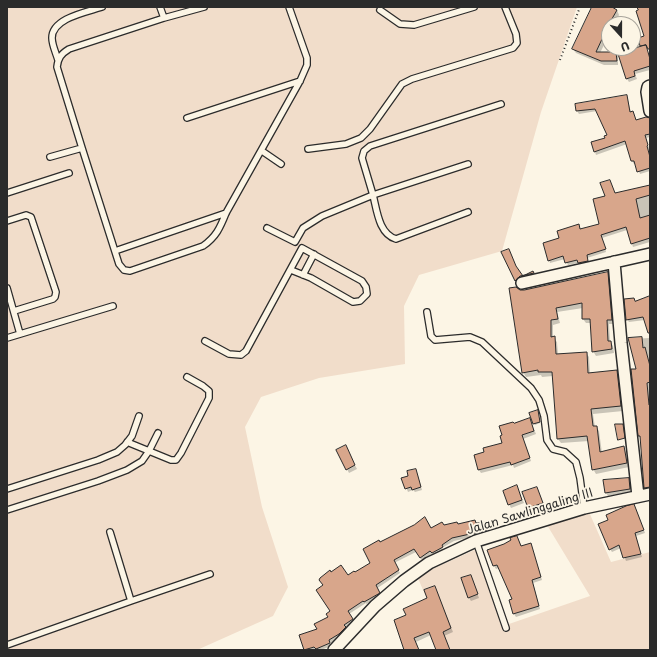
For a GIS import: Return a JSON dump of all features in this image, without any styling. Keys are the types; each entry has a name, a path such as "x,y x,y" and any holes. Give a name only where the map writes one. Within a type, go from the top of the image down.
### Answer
{"street":[{"path":"650,86 648,87 647,92 650,111"},
{"path":"522,283 650,254"},
{"path":"614,262 620,343 638,496"},
{"name":"Jalan Sawlinggaling III","path":"334,650 375,606 404,581 429,564 476,541 584,508 650,494"}],"lane":[{"path":"102,7 70,17 57,25 52,38 58,60 57,67 115,251 124,270 130,271 203,246 217,233 226,213 262,151 300,81 307,65 307,58 289,7"},
{"path":"160,7 164,18"},
{"path":"58,60 62,54 69,49 164,18 204,7"},
{"path":"380,10 400,24 414,25 474,7"},
{"path":"308,149 346,144 361,138 370,129 402,84 412,79 513,48 517,43 504,7"},
{"path":"187,118 300,81"},
{"path":"468,212 396,239 390,237 382,228 362,158 364,151 370,146 501,104"},
{"path":"50,157 82,148"},
{"path":"262,151 281,164"},
{"path":"295,242 303,228 322,216 373,195 468,164"},
{"path":"7,193 69,173"},
{"path":"115,251 226,213"},
{"path":"7,221 26,215 31,217 56,292 53,299 14,311"},
{"path":"267,228 362,280 366,287 367,294 360,301 353,302 291,270"},
{"path":"205,341 229,354 241,355 246,351 302,248"},
{"path":"303,275 314,254"},
{"path":"7,288 20,334"},
{"path":"7,338 113,306"},
{"path":"427,312 431,336 435,340 470,337 482,342 531,388 539,400 544,416 547,440 553,449 565,452 576,462 584,508"},
{"path":"127,442 170,460 176,460 209,398 209,391 187,377"},
{"path":"7,489 98,460 117,452 132,436 139,416"},
{"path":"7,510 98,481 127,470 142,461 158,433"},
{"path":"110,532 132,601"},
{"path":"476,541 506,628"},
{"path":"7,645 210,574"}],"path":[{"path":"560,60 580,7"}],"shaded area":[{"path":"7,7 577,7 541,112 502,251 419,275 404,306 405,364 319,378 261,397 245,427 262,507 288,587 273,616 197,650 7,650"},
{"path":"589,512 611,562 650,552 650,650 449,650 417,576 479,548 509,624 590,596 547,525"}],"building":[{"path":"592,7 612,7 617,10 614,16 601,16 601,41 596,52 601,52 601,56 616,56 617,61 601,61 572,49"},
{"path":"637,7 650,7 650,49 648,49 646,45 641,46 641,37 644,36 641,27 641,16 638,16 636,11 638,10"},
{"path":"646,45 650,59 650,66 634,71 635,76 626,79 619,56 641,56 641,47"},
{"path":"627,95 630,112 633,111 636,120 646,117 650,118 650,134 645,135 650,157 650,168 637,172 634,161 631,161 625,141 594,152 591,142 605,138 604,136 607,135 595,109 576,111 575,104"},
{"path":"610,180 615,193 650,185 650,195 636,199 640,218 650,215 650,238 631,244 626,227 601,235 606,249 587,255 588,261 578,263 577,260 565,263 563,256 548,261 543,243 559,238 557,231 579,224 580,229 599,224 593,199 605,196 600,183"},
{"path":"509,249 516,266 523,275 515,281 501,252"},
{"path":"608,272 612,320 607,320 608,341 611,341 612,349 592,352 590,319 582,319 582,303 556,308 558,319 551,320 551,337 555,336 556,354 587,352 588,373 617,370 621,406 591,409 593,426 597,426 600,452 624,446 627,463 592,470 587,436 557,439 552,372 538,372 538,370 522,373 509,288 516,287 520,290 524,290"},
{"path":"650,296 650,333 648,333 643,317 626,320 624,299 634,298 635,301"},
{"path":"642,337 643,348 645,347 650,366 650,382 647,383 650,405 650,487 644,488 640,436 638,436 631,369 636,369 628,338"},
{"path":"538,410 540,422 533,424 529,413"},
{"path":"530,418 534,431 522,435 530,458 511,465 510,462 478,470 474,455 484,452 483,448 502,443 500,436 502,435 499,426"},
{"path":"615,424 623,424 625,438 618,440"},
{"path":"346,445 355,465 346,470 336,450"},
{"path":"416,469 421,487 412,490 411,487 405,489 401,478 408,476 407,471"},
{"path":"629,478 630,489 605,493 603,480"},
{"path":"517,485 522,500 508,505 503,491"},
{"path":"537,487 543,503 528,508 522,492"},
{"path":"634,504 644,530 635,533 641,554 623,558 619,545 609,550 598,524 608,520 606,515"},
{"path":"425,517 431,528 442,522 444,525 457,522 458,524 475,520 476,523 488,522 488,530 452,538 442,545 443,547 432,553 430,551 420,558 414,549 394,560 399,570 376,585 380,593 364,602 363,601 348,611 353,619 344,625 346,627 339,634 329,640 330,643 316,649 314,647 304,650 299,635 317,629 314,624 328,617 326,614 330,611 316,590 323,585 319,580 320,578 330,570 331,572 341,565 348,575 354,571 355,572 370,563 363,549 379,540 380,542 414,525"},
{"path":"517,536 521,546 531,543 541,577 532,580 539,606 513,614 509,600 512,599 497,565 493,566 487,550 504,544 511,540 510,538"},
{"path":"471,575 478,594 468,598 461,578"},
{"path":"435,586 451,628 443,632 450,650 436,650 429,632 414,638 419,650 404,650 394,620 406,615 403,609 427,598 424,590"}]}
